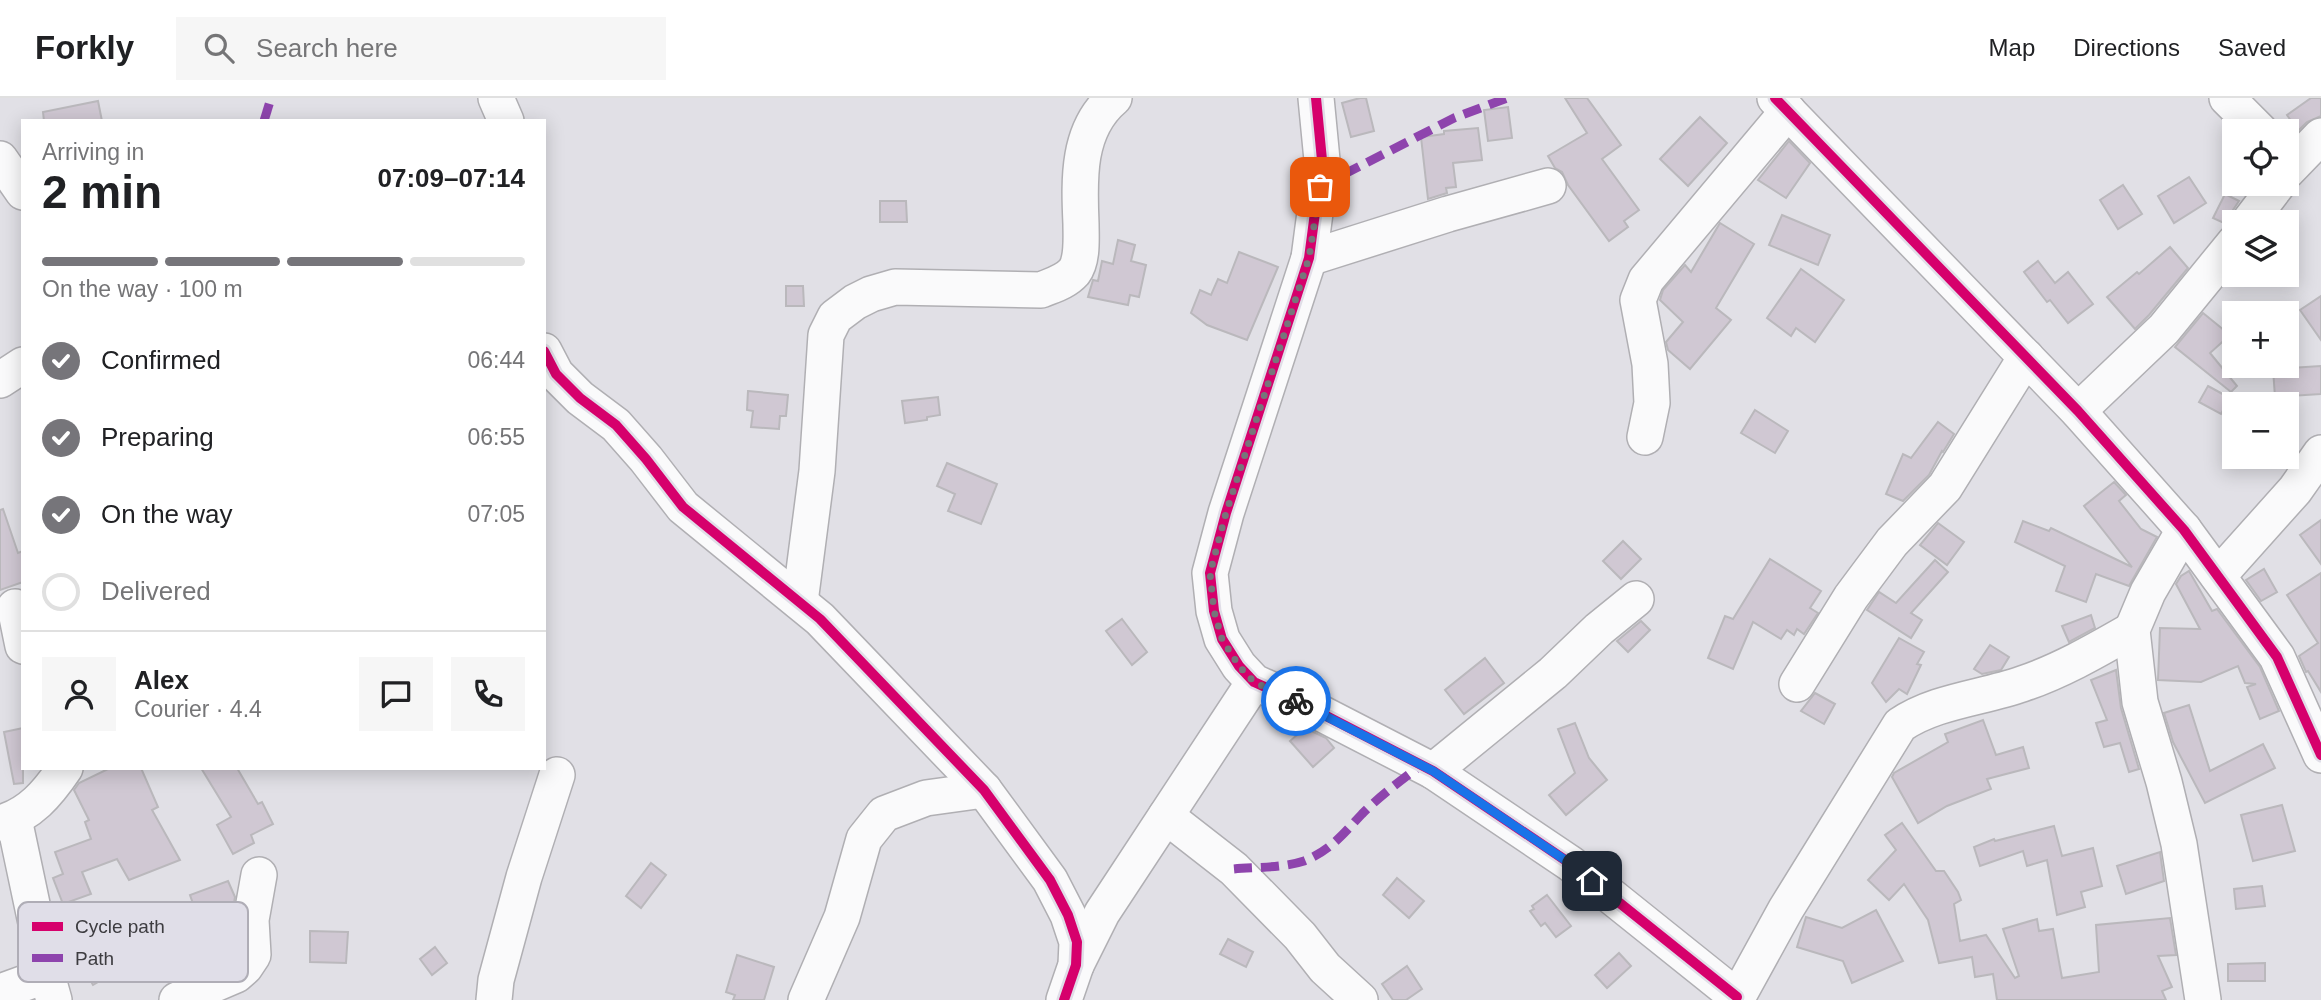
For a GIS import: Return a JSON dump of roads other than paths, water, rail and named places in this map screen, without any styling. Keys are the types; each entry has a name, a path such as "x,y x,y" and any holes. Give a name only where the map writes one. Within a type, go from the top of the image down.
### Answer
{"street":[{"path":"496,98 505,119"},
{"path":"800,602 817,471 826,335 835,317 871,294 895,287 1041,290 1062,282 1076,270 1081,245 1079,186 1087,132 1100,109 1114,98"},
{"path":"1316,98 1322,160 1309,258 1226,513 1210,573 1214,611 1222,639 1239,666 1254,682 1305,705 1433,771 1571,864 1737,999 1786,909 1900,725 1925,712 2022,684 2080,659 2133,630"},
{"path":"2227,98 2248,119"},
{"path":"1646,437 1652,403 1650,364 1638,300 1646,280 1782,105 2078,411 2184,530 2277,657 2321,755"},
{"path":"2299,157 2321,136"},
{"path":"0,159 21,189"},
{"path":"1309,258 1548,186"},
{"path":"2078,411 2164,329 2222,258"},
{"path":"1797,684 1851,597 1892,542 1945,487 2026,357"},
{"path":"0,380 21,366"},
{"path":"548,370 616,425 683,507 820,619 984,790 1049,880 1068,915 1077,942 1076,965"},
{"path":"2218,576 2295,490 2321,453"},
{"path":"2184,530 2148,592 2133,630 2140,702 2179,844 2203,1000"},
{"path":"1433,771 1553,673 1599,629 1636,600"},
{"path":"15,607 21,636"},
{"path":"1064,1000 1076,965 1102,913 1254,682"},
{"path":"28,902 7,821 43,798 64,770"},
{"path":"494,1000 496,980 524,877 556,775"},
{"path":"806,1000 842,917 864,839 884,814 926,798 984,790"},
{"path":"1166,816 1234,869 1300,936 1325,968 1360,1000"},
{"path":"248,962 253,955 251,920 259,875"},
{"path":"177,1000 219,982"},
{"path":"0,992 50,987"}]}
